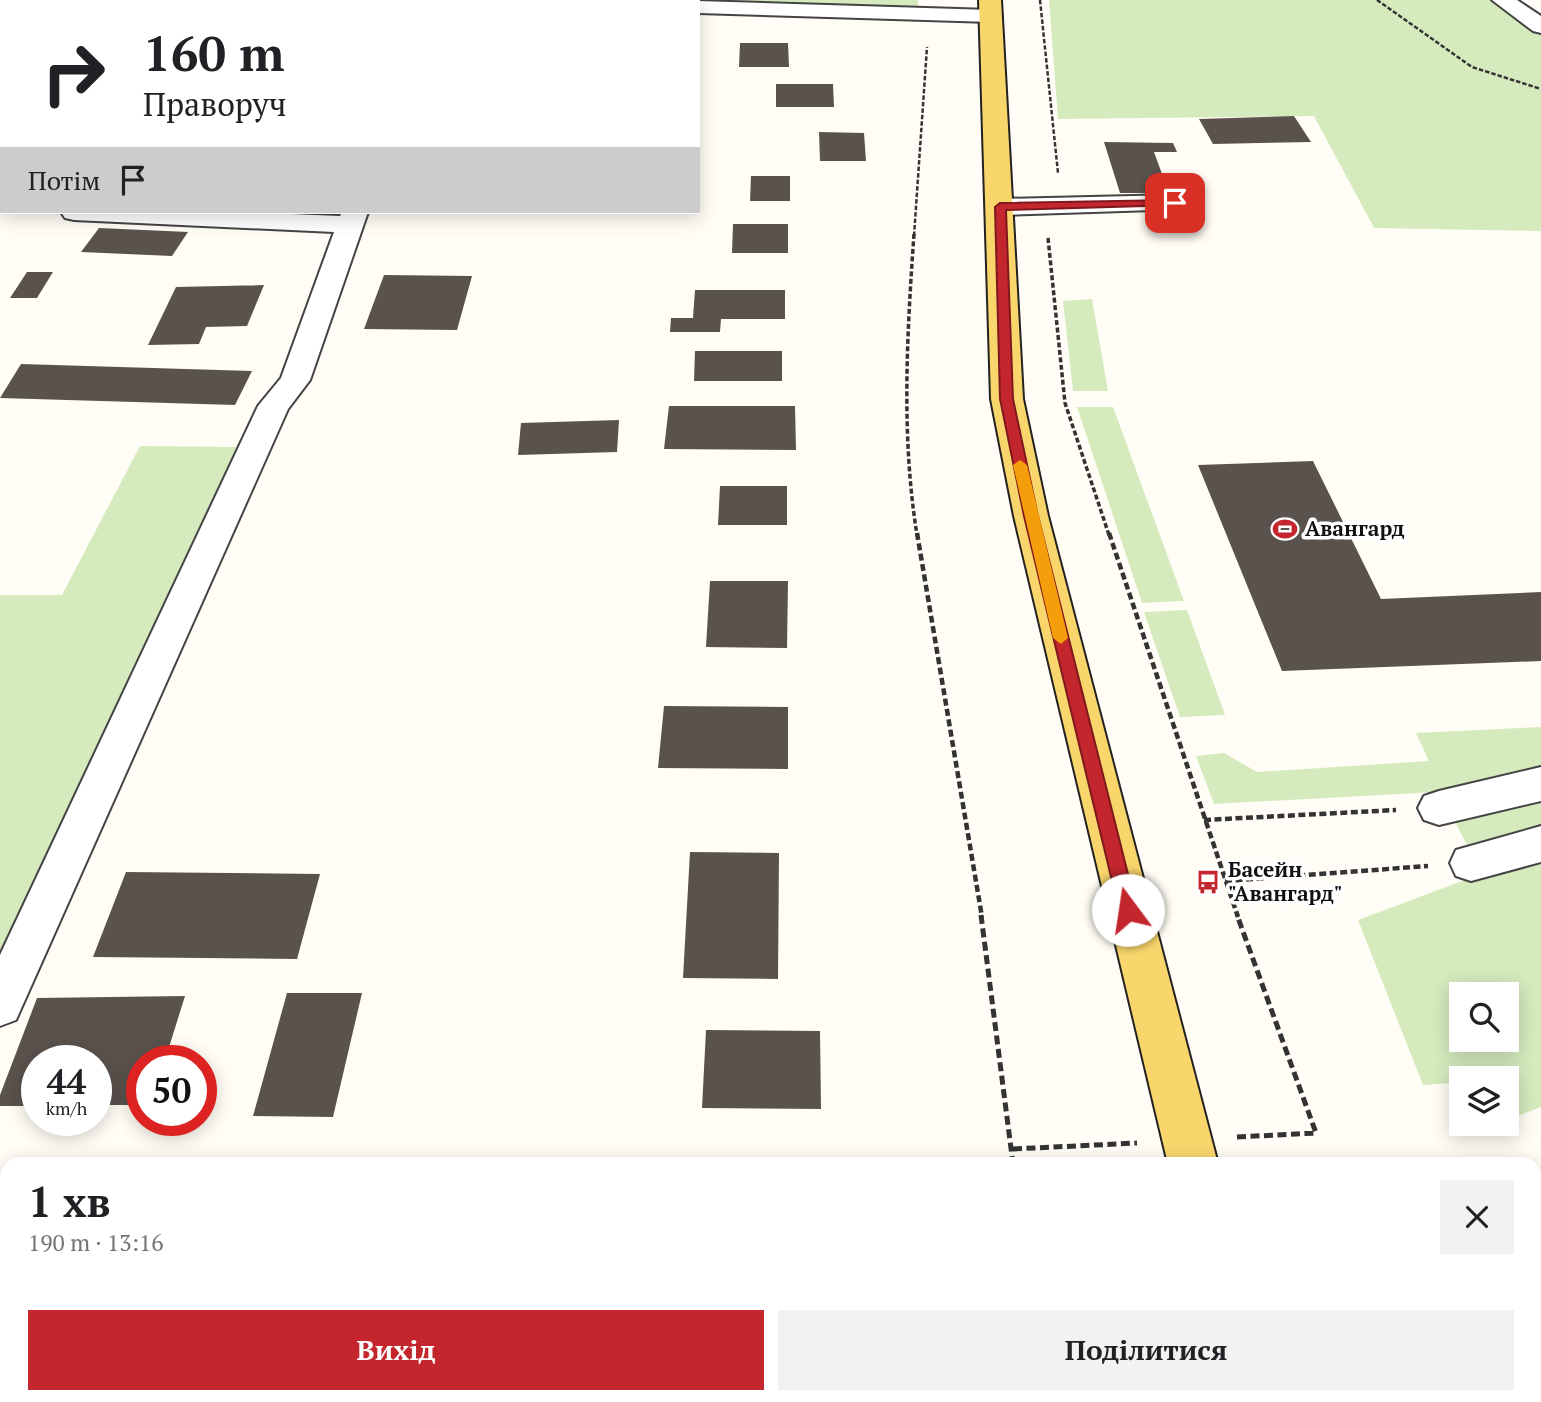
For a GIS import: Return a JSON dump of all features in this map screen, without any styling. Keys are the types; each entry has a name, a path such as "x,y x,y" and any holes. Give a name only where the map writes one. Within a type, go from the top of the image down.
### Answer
{"main road":[{"path":"990,8 1007,399 1041,557 1192,1157"}],"lane":[{"path":"1503,0 1541,26"},
{"path":"1531,0 1541,7"},
{"path":"700,8 932,15 990,8"},
{"path":"1000,207 1045,203 1175,203"},
{"path":"0,1005 274,406 295,380 353,218 167,214"},
{"path":"1439,808 1541,785"},
{"path":"1471,863 1541,844"}],"path":[{"path":"1040,0 1059,190 1045,203 1065,403 1224,881 1316,1133"},
{"path":"1377,0 1472,67 1541,89"},
{"path":"932,15 908,314 908,480 986,942 1013,1157"},
{"path":"1204,820 1439,808"},
{"path":"1224,881 1471,863"},
{"path":"1013,1149 1094,1145"}],"green space":[{"path":"700,0 918,0 918,10 700,2"},
{"path":"1049,0 1497,0 1541,31 1541,231 1374,228 1314,116 1058,119"},
{"path":"1092,299 1108,391 1073,391 1063,301"},
{"path":"1077,407 1113,407 1184,601 1142,603"},
{"path":"140,446 237,447 0,981 0,595 62,595"},
{"path":"1187,610 1225,715 1180,717 1144,612"},
{"path":"1541,727 1541,771 1454,791 1214,804 1196,756 1224,753 1257,772 1429,761 1416,733"},
{"path":"1541,801 1541,828 1467,845 1454,820"},
{"path":"1541,855 1541,1107 1519,1115 1519,1066 1449,1066 1449,1083 1423,1085 1358,920 1518,860"}],"building":[{"path":"740,43 788,43 789,67 739,67"},
{"path":"776,84 833,84 834,107 776,107"},
{"path":"1294,116 1311,142 1213,144 1199,119"},
{"path":"819,132 864,133 866,161 820,161"},
{"path":"1104,142 1173,143 1177,152 1154,152 1169,193 1120,193"},
{"path":"751,176 790,176 790,201 750,201"},
{"path":"733,224 788,224 788,253 732,253"},
{"path":"99,228 188,232 172,256 81,252"},
{"path":"27,272 53,272 37,298 10,298"},
{"path":"384,275 472,276 457,330 364,329"},
{"path":"264,285 247,326 206,327 199,344 148,345 176,287"},
{"path":"695,290 785,290 785,319 721,319 720,332 670,332 671,318 693,318"},
{"path":"695,351 782,351 782,381 694,381"},
{"path":"21,364 252,371 235,405 0,398"},
{"path":"669,406 795,406 796,450 664,449"},
{"path":"619,420 617,452 518,455 521,423"},
{"name":"Авангард","path":"1313,461 1381,599 1541,592 1541,661 1282,671 1198,465"},
{"path":"720,486 787,486 787,525 718,525"},
{"path":"710,581 788,581 787,648 706,647"},
{"path":"664,706 788,707 788,769 658,768"},
{"path":"690,852 779,853 778,979 683,978"},
{"path":"126,872 320,874 297,959 93,957"},
{"path":"287,993 362,993 333,1117 253,1116"},
{"path":"185,996 170,1045 126,1045 126,1105 112,1105 112,1045 21,1045 21,1106 0,1106 0,1095 37,998"},
{"path":"706,1030 820,1031 821,1109 702,1108"}],"slow traffic":[{"path":"1020,465 1061,638"}],"place":[{"name":"Авангард","path":"1285,529"},
{"name":"Басейн \"Авангард\"","path":"1208,882"}],"route":[{"path":"1128,910 1031,516 1007,399 1002,320 1000,207 1045,203 1175,203"}]}
